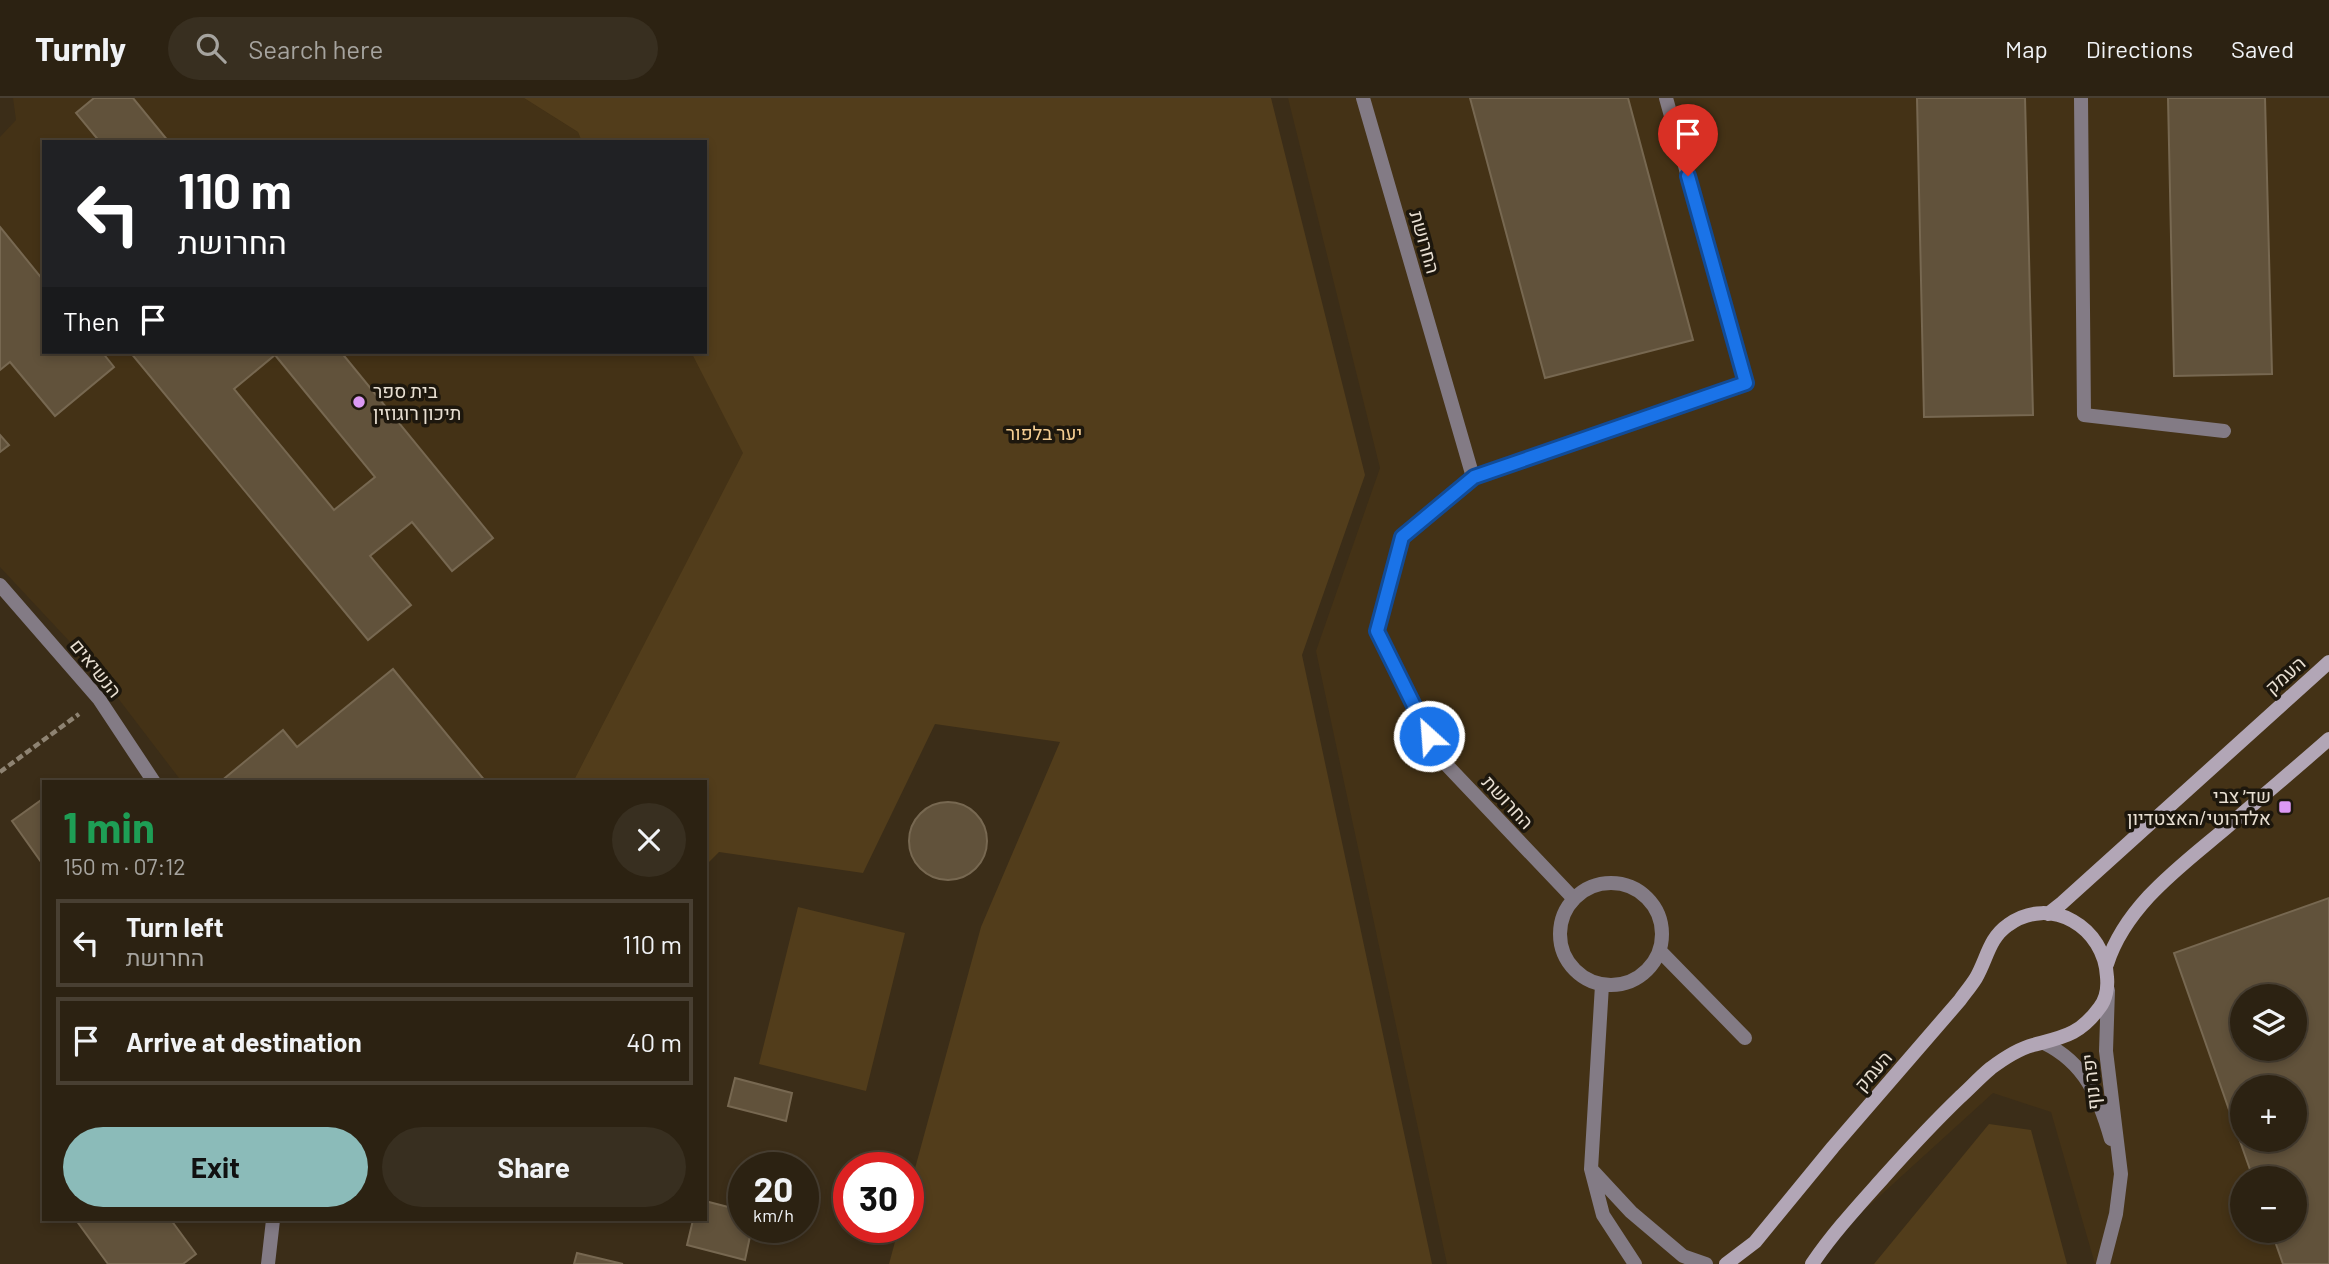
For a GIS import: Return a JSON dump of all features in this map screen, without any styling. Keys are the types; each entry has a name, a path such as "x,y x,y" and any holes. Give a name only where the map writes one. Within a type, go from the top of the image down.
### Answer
{"main road":[{"name":"העמק","path":"1726,1264 1755,1242 1960,1000 1976,977 1994,939 2008,924 2027,915 2048,914 2062,903 2329,662"},
{"path":"2107,964 2119,937 2132,918 2164,881 2329,739"},
{"path":"1812,1264 1827,1242 1920,1136 1991,1069 2017,1052 2073,1034 2089,1021 2102,1005 2108,985 2107,964 2100,944 2086,929 2068,918 2048,914"}],"street":[{"name":"החרושת","path":"1363,98 1474,477"},
{"name":"החרושת","path":"1574,899 1440,758 1377,631 1402,537 1474,477 1746,383 1666,98"},
{"path":"2081,98 2084,415 2224,431"},
{"name":"הנשיאים","path":"0,585 99,699 153,780"},
{"path":"1604,883 1622,884 1638,890 1651,902 1659,917 1663,934 1660,951 1648,969 1631,982 1602,985 1588,980 1575,970 1563,950 1560,927 1565,912 1574,899 1588,889 1604,883"},
{"path":"1660,951 1745,1038"},
{"path":"1602,985 1591,1169 1603,1215 1634,1264"},
{"name":"יפה נוף","path":"2103,1264 2116,1214 2120,1174 2106,1051 2108,985"},
{"name":"יפה נוף","path":"2044,1043 2069,1059 2095,1092 2120,1174"},
{"path":"1591,1169 1631,1212 1683,1256 1706,1264"},
{"path":"268,1264 273,1221"}],"path":[{"path":"0,772 99,699"}],"shaded area":[{"name":"בית ספר תיכון רוגוזין","path":"13,98 524,98 578,132 581,140 42,140 42,354 692,354 744,453 574,780 180,780 98,672 0,567 0,137 16,120"},
{"path":"1288,98 2329,98 2329,1264 2095,1264 2051,1112 1993,1093 1805,1264 1447,1264 1316,651 1380,468"}],"green space":[{"name":"יער בלפור","path":"524,98 1271,98 1365,475 1302,655 1432,1264 889,1264 895,1243 924,1243 924,1152 919,1152 981,927 1060,742 935,724 863,873 719,852 707,864 707,780 574,780 743,453 692,354 707,354 707,140 581,140 578,132"},
{"path":"798,907 905,933 866,1091 759,1064"},
{"path":"1989,1124 2031,1130 2067,1264 1874,1264"}],"building":[{"path":"94,98 133,98 167,140 98,140 76,113"},
{"path":"1470,98 1628,98 1693,340 1545,378"},
{"path":"1917,98 2025,98 2033,415 1924,417"},
{"path":"2168,98 2265,98 2272,374 2174,376"},
{"path":"0,227 42,279 42,354 104,354 114,367 55,416 10,362 0,370"},
{"path":"132,354 343,354 493,538 452,571 412,522 370,556 411,605 368,640","holes":["275,355 375,477 334,510 234,389"]},
{"path":"0,435 9,445 0,452"},
{"path":"393,669 484,780 222,780 283,730 297,747"},
{"path":"42,799 42,863 12,821"},
{"path":"948,802 963,805 976,813 984,826 987,841 984,856 976,869 963,877 948,880 933,877 920,869 912,856 909,841 912,826 920,813 933,805"},
{"path":"2329,898 2329,1264 2283,1264 2276,1243 2307,1243 2307,1166 2249,1166 2244,1152 2307,1152 2307,1075 2230,1075 2230,1112 2174,953"},
{"path":"735,1078 792,1093 786,1121 728,1106"},
{"path":"707,1202 728,1207 728,1243 749,1243 745,1260 687,1245 693,1221 707,1221"},
{"path":"77,1221 172,1221 196,1254 183,1264 108,1264"},
{"path":"577,1253 623,1264 574,1264"}],"place":[{"name":"בית ספר תיכון רוגוזין","path":"359,402"},
{"name":"שד׳ צבי אלדרוטי/האצטדיון","path":"2285,807"}],"route":[{"path":"1429,736 1377,631 1402,537 1474,477 1746,383 1688,176"}]}
